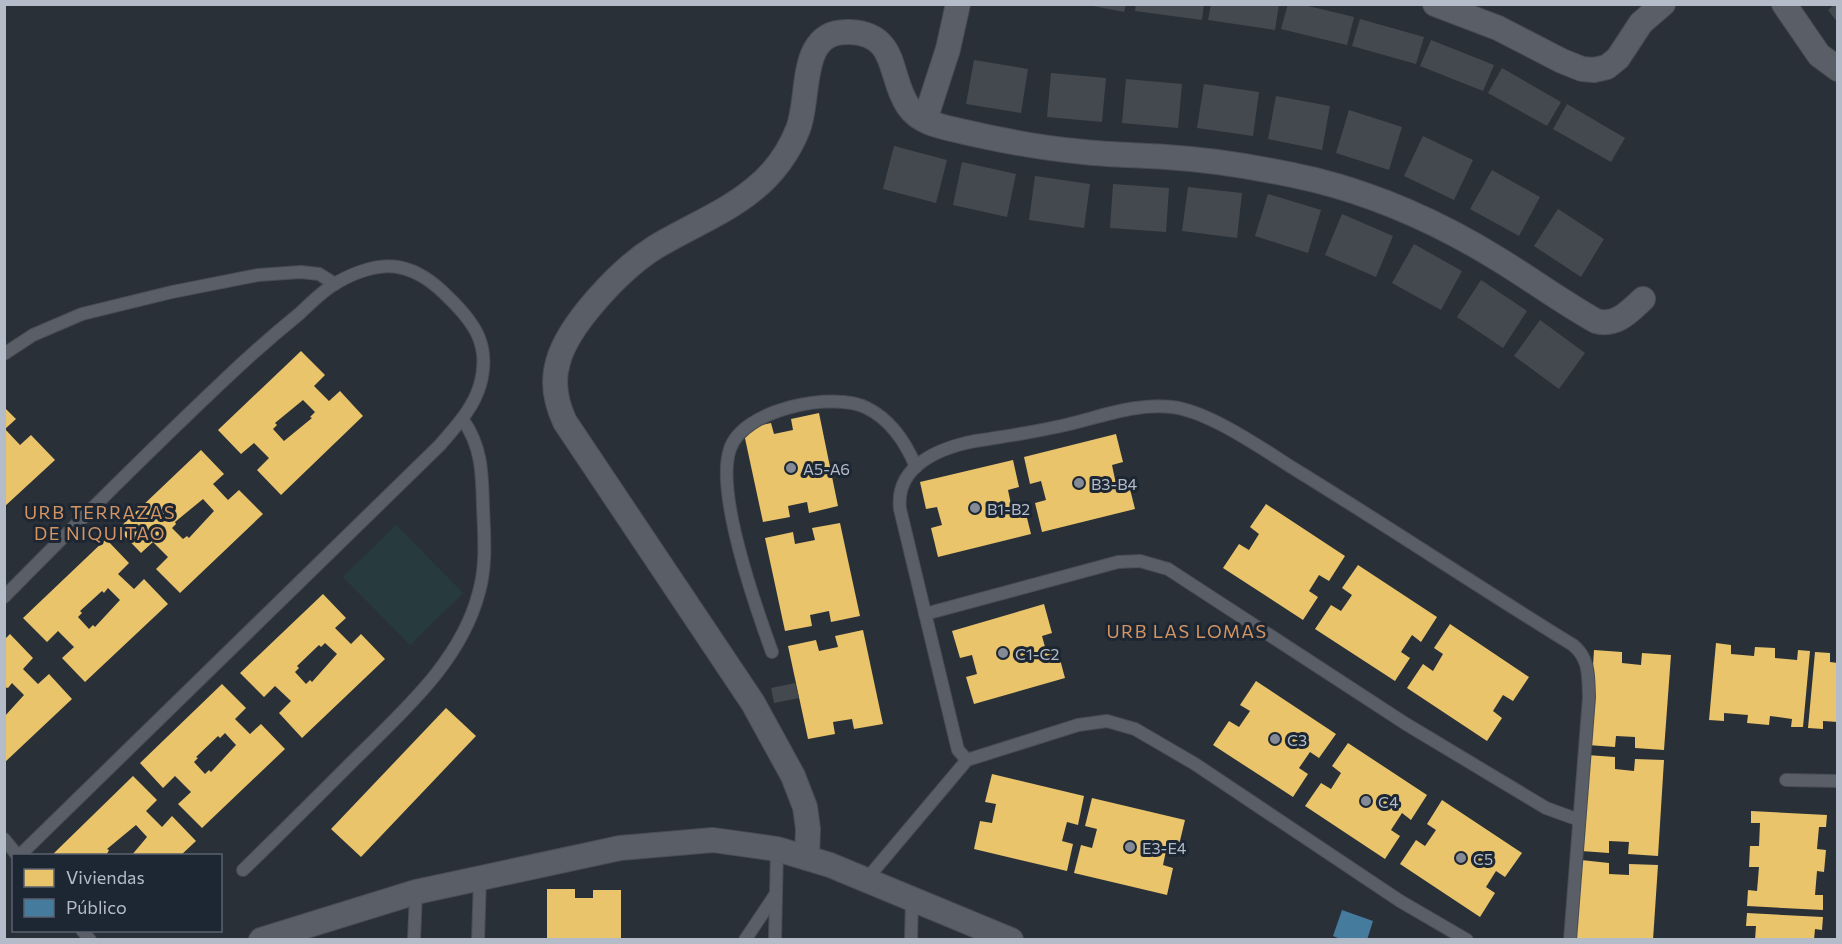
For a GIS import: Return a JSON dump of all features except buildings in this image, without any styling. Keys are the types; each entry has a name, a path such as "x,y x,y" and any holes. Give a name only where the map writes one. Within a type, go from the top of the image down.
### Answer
{"street":[{"path":"925,120 940,76 958,4"},
{"path":"1435,4 1498,28 1562,61 1582,69 1594,70 1607,67 1618,58 1641,23 1663,4"},
{"path":"1784,4 1819,55 1838,69"},
{"path":"807,858 807,818 793,776 729,665 565,422 556,393 557,363 568,338 615,279 650,251 743,198 767,177 785,154 798,128 808,66 821,40 837,32 847,31 877,40 891,58 909,108 925,120 949,128 1032,146 1087,153 1168,157 1246,167 1317,180 1377,200 1441,228 1495,257 1596,321 1607,323 1618,320 1643,299"},
{"path":"261,939 416,892 620,848 712,840 777,849 807,858 912,897 1011,939"}],"lane":[{"path":"4,597 255,350 335,284 368,270 398,267 424,277 469,317 480,339 483,361 476,395 463,420 20,854"},
{"path":"4,354 33,335 82,314 172,292 258,275 302,272 319,274 335,284"},
{"path":"772,652 739,546 727,476 730,448 741,430 758,418 811,403 828,401 856,405 874,413 896,431 916,466"},
{"path":"968,760 956,742 899,498 901,487 916,466 944,449 1054,428 1139,408 1173,407 1201,416 1252,443 1413,542 1578,649 1588,668 1589,697 1570,939"},
{"path":"243,870 422,691 452,650 468,620 479,593 485,552 481,462 477,444 463,420"},
{"path":"925,614 1118,562 1155,564 1168,569 1406,724 1546,808 1579,820"},
{"path":"866,881 968,760 1078,725 1100,721 1122,723 1195,764 1400,901 1467,939"},
{"path":"1786,780 1838,781"},
{"path":"4,839 18,854"},
{"path":"775,939 777,849"},
{"path":"478,939 480,878"},
{"path":"414,939 416,892"},
{"path":"745,939 776,894"},
{"path":"911,939 912,897"}],"green space":[{"path":"396,525 463,593 410,645 343,577"}],"place":[{"name":"A5-A6","path":"791,468"},
{"name":"B3-B4","path":"1079,483"},
{"name":"B1-B2","path":"975,508"},
{"name":"C1-C2","path":"1003,653"},
{"name":"C3","path":"1275,739"},
{"name":"C4","path":"1366,801"},
{"name":"E3-E4","path":"1130,847"},
{"name":"C5","path":"1461,858"}],"district":[{"name":"URB TERRAZAS DE NIQUITAO","path":"100,522"},
{"name":"URB LAS LOMAS","path":"1187,631"}]}
